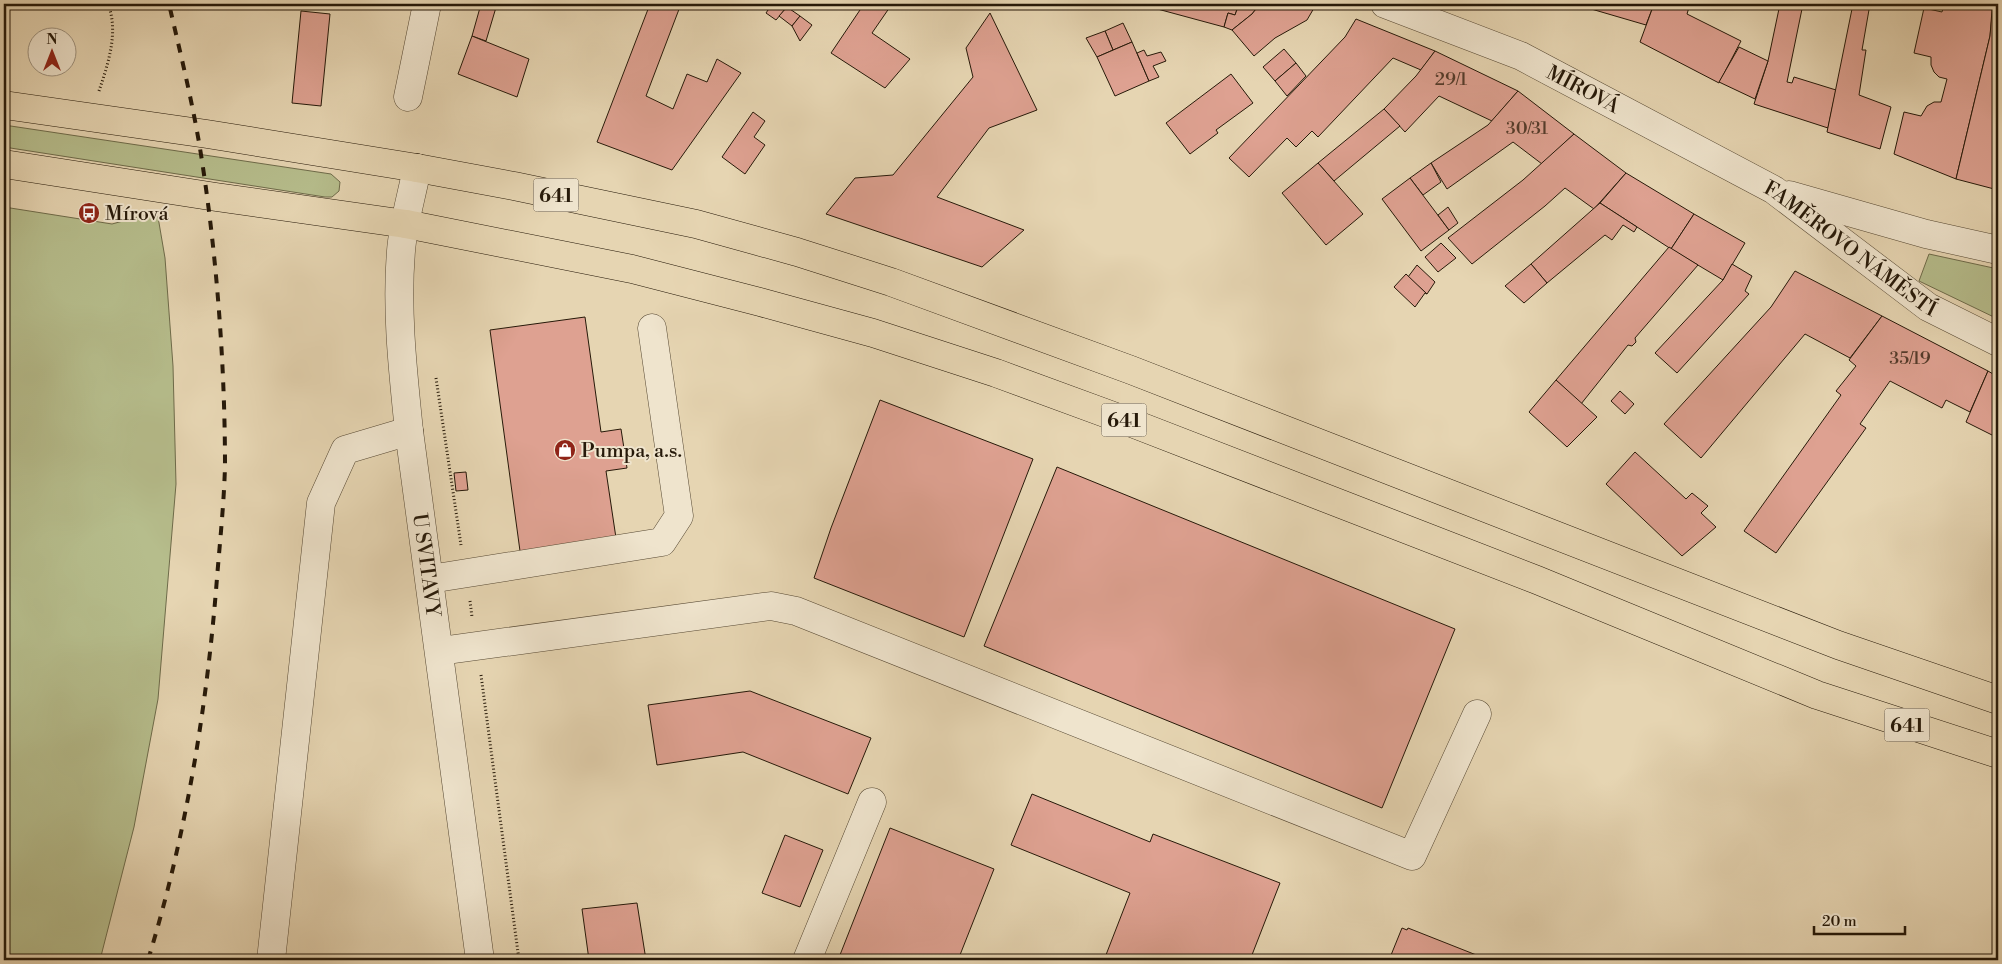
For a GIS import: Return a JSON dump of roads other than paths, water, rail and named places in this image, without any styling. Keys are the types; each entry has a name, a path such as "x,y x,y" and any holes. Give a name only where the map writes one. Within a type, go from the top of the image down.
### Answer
{"main road":[{"name":"641","path":"4,105 207,134 417,168 696,224 797,252 892,282 1131,370 1838,645 1998,700"},
{"name":"641","path":"4,164 406,224 632,269 873,334 996,373 1124,420 1528,576 1817,695 1998,754"}],"street":[{"path":"408,98 427,4"},
{"name":"MÍROVÁ","path":"1386,4 1521,56 1774,190"},
{"name":"U SVITAVY","path":"417,168 401,250 399,309 403,369 409,431 480,960"},
{"name":"FAMĚROVO NÁMĚSTÍ","path":"1774,190 1926,234 1998,250"},
{"name":"FAMĚROVO NÁMĚSTÍ","path":"1774,190 1928,307 1998,342"},
{"path":"430,579 662,542 679,516 652,328"},
{"path":"271,960 321,503 345,450 409,431"},
{"path":"440,651 771,606 788,609 1412,856 1477,714"},
{"path":"807,960 872,802"}],"railway":[{"path":"148,960 184,819 201,723 213,626 225,466 222,352 212,236 195,121 169,4"}],"place":[{"name":"Mírová","path":"89,213"},
{"name":"Pumpa, a.s.","path":"565,450"}]}
